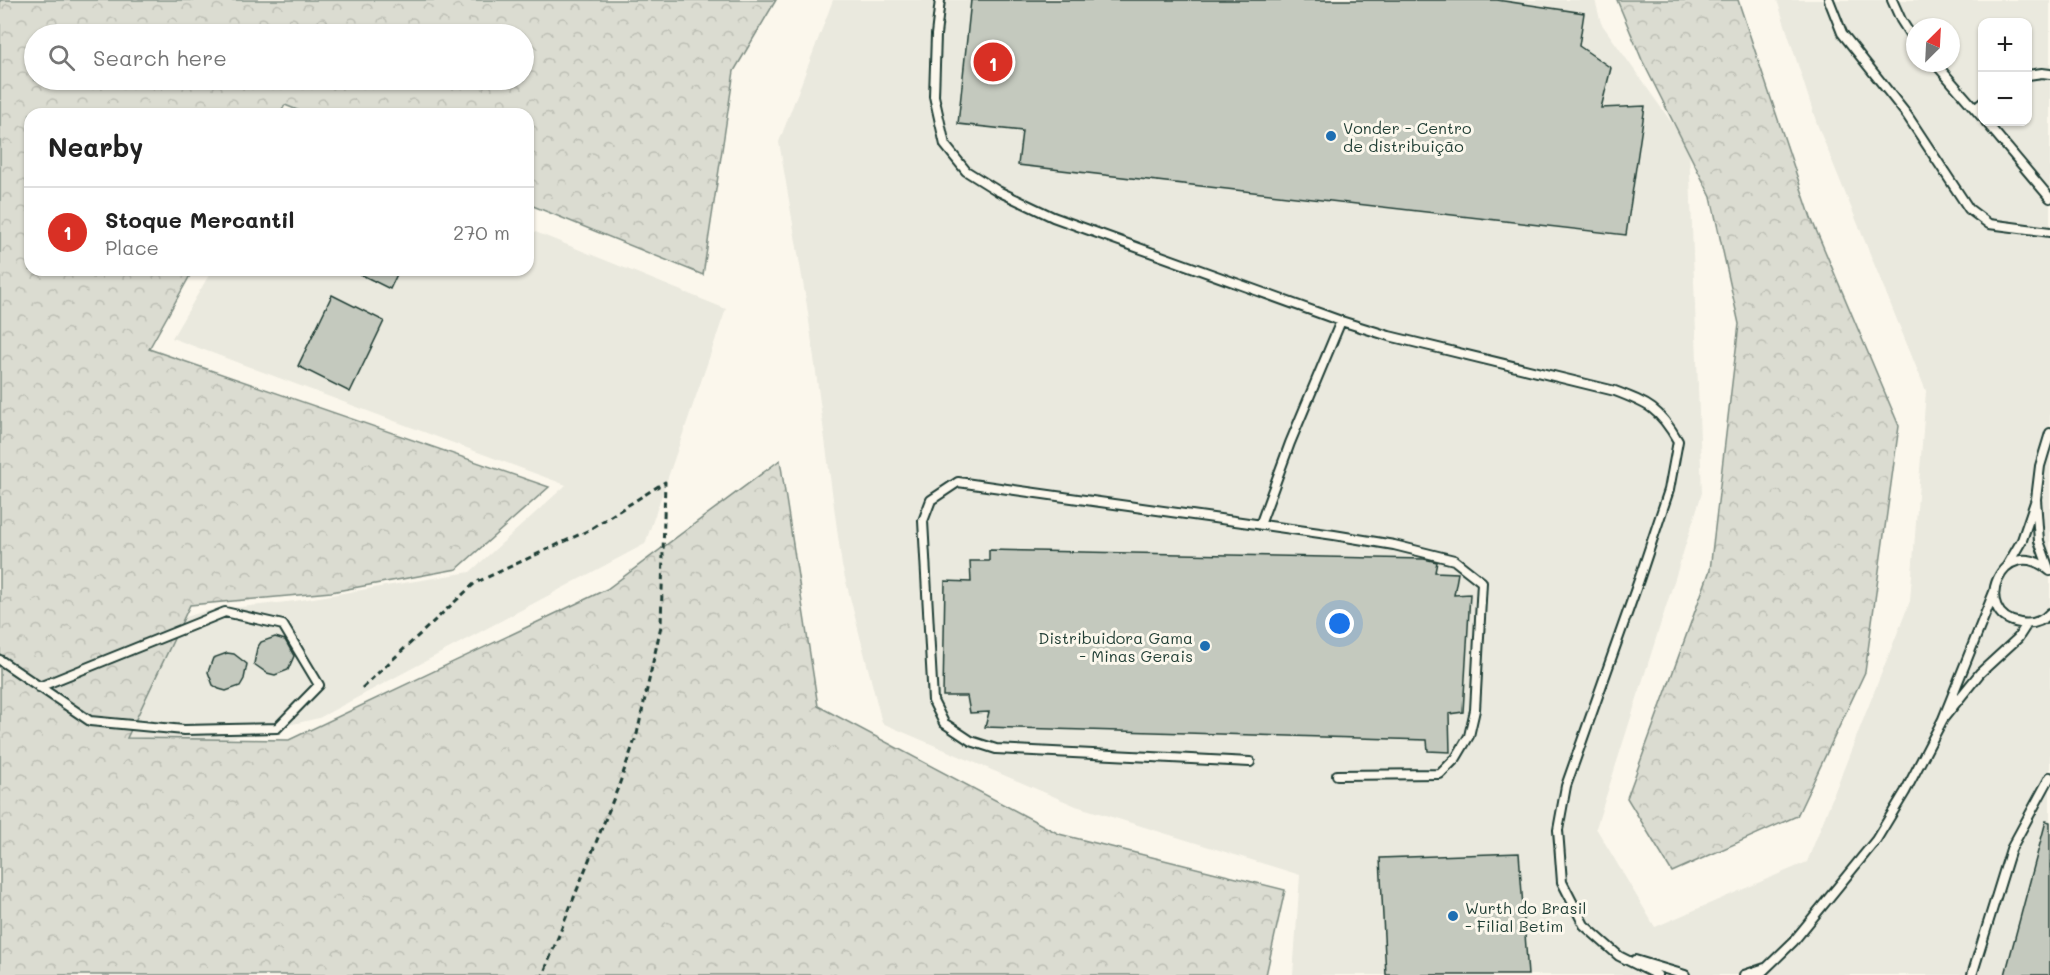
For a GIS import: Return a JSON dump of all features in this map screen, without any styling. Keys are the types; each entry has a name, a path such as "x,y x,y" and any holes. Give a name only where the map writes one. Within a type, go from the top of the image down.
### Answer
{"lane":[{"path":"940,0 934,96 945,146 966,171 998,191 1053,217 1341,321 1389,336 1615,391 1645,402 1666,420 1678,441 1665,501 1566,786 1558,830 1562,882 1584,925 1619,956 1658,975"},
{"path":"1829,0 1842,33 1907,115 1969,209 1989,224 2050,232"},
{"path":"1892,0 1906,29"},
{"path":"1943,72 1978,112"},
{"path":"2032,74 2050,74"},
{"path":"1989,126 2050,198"},
{"path":"1260,525 1290,443 1341,321"},
{"path":"2050,433 2040,466 2037,499 2039,541 2050,570"},
{"path":"1250,762 996,749 970,741 944,723 933,701 924,521 931,500 958,482 1334,535 1454,560 1482,582 1476,711 1469,736 1456,758 1440,774 1337,775"},
{"path":"2037,499 2022,540 1995,582 1995,602 2000,611 2017,623 2050,621"},
{"path":"2007,566 2024,560 2034,561 2050,570"},
{"path":"1759,975 1793,942 1876,840 1905,792 1943,719 1994,592"},
{"path":"0,660 39,687 90,722 184,730 277,728 319,685 283,626 225,612 39,687"},
{"path":"2037,622 2050,613"},
{"path":"1943,719 1980,673 2019,638 2027,624"},
{"path":"1972,975 2010,849 2050,777"},
{"path":"1619,956 1668,968 1685,975"},
{"path":"1744,975 1769,966"}],"path":[{"path":"362,688 476,583 588,531 665,482 661,627 637,735 543,975"}],"shaded area":[{"path":"833,0 1595,0 1601,23 1689,147 1702,493 1596,828 1655,927 1807,862 1910,601 1926,391 1817,124 1777,0 2050,0 2050,975 1293,975 1300,875 1076,806 882,723 842,566 807,306 779,142"},
{"path":"534,231 726,309 645,544 319,718 139,759 0,617 98,643 206,611 295,601 470,572 566,485 172,338 208,276 534,276"}],"green space":[{"path":"0,0 776,0 734,71 703,275 534,206 534,108 292,108 285,105 283,108 24,108 24,276 190,276 149,349 549,487 457,569 331,592 190,605 127,738 289,740 607,589 780,460 818,706 1059,834 1285,890 1266,975 0,975"},
{"path":"1617,0 1738,0 1811,218 1899,426 1865,672 1797,816 1672,872 1627,798 1710,570 1739,324 1711,197 1642,60"}],"building":[{"name":"Vonder - Centro de distribuição","path":"971,0 1497,0 1584,13 1579,46 1611,68 1601,108 1645,106 1626,235 1018,165 1022,131 958,124"},
{"path":"364,276 396,276 390,289"},
{"path":"332,295 384,321 350,392 298,366"},
{"name":"Distribuidora Gama - Minas Gerais","path":"989,550 1424,559 1437,562 1435,572 1458,573 1454,595 1470,594 1463,712 1449,714 1450,752 1428,751 1427,740 985,727 989,712 970,713 967,696 943,696 945,581 971,582 970,561 989,561"},
{"path":"275,637 285,640 294,656 288,670 275,675 267,673 254,664 257,648 261,642"},
{"path":"227,653 234,654 247,664 240,686 226,691 213,685 208,672 213,658"},
{"path":"2046,821 2050,822 2050,975 2005,975"},
{"name":"Wurth do Brasil - Filial Betim","path":"1519,853 1528,975 1386,975 1380,858"}],"place":[{"name":"Stoque Mercantil","path":"993,62"},
{"name":"Vonder - Centro de distribuição","path":"1331,136"},
{"name":"Distribuidora Gama - Minas Gerais","path":"1205,646"},
{"name":"Wurth do Brasil - Filial Betim","path":"1453,916"}]}
